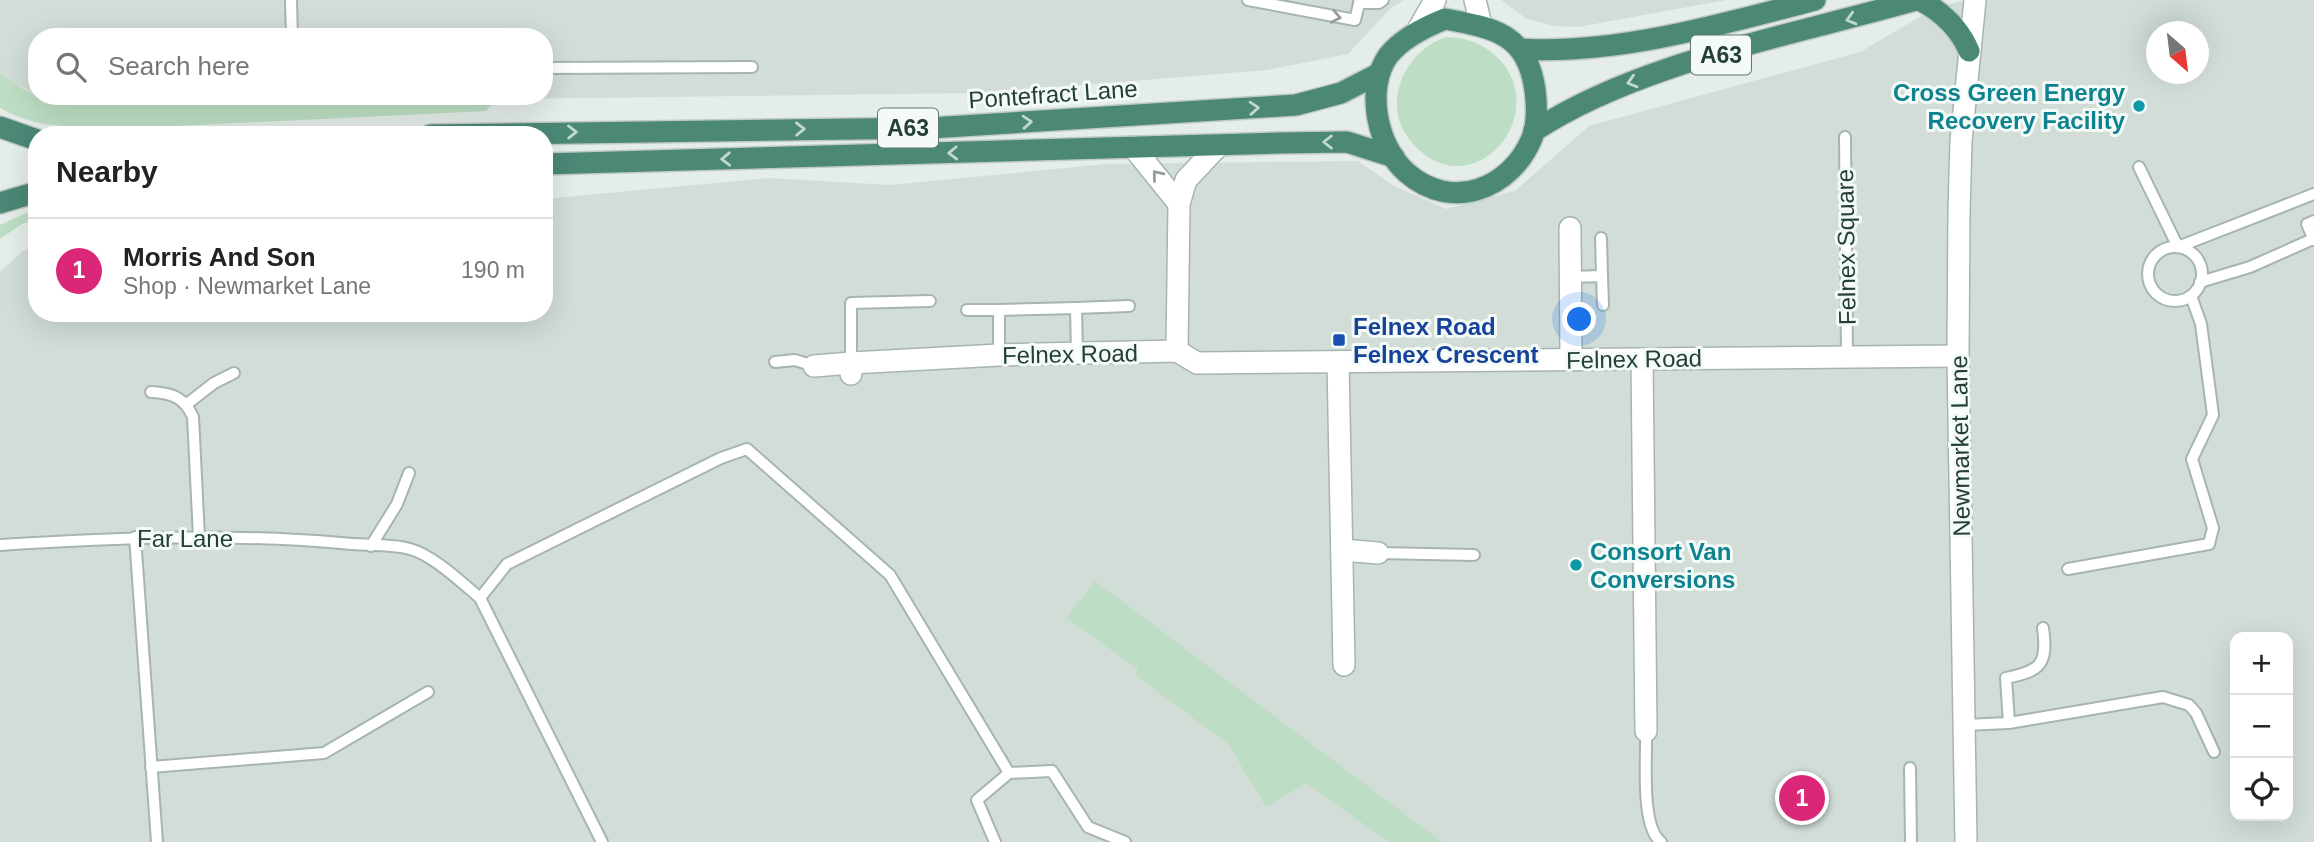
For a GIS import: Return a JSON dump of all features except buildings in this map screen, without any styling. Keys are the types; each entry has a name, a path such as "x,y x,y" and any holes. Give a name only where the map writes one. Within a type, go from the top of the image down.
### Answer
{"highway":[{"name":"A63","path":"1521,49 1558,51 1626,42 1815,0"},
{"name":"A63","path":"1534,131 1572,106 1621,85 1918,0"},
{"path":"1918,0 1946,18 1963,36 1969,51"},
{"name":"A63","path":"1445,19 1481,25 1502,33 1521,49 1532,74 1537,106 1534,131 1515,169 1494,185 1469,192 1446,192 1424,184 1407,173 1394,157 1378,116 1375,95 1378,74 1390,54 1418,30 1445,19"},
{"name":"Pontefract Lane","path":"553,133 930,128 1269,107 1296,105 1341,93 1378,74"},
{"path":"0,127 28,137"},
{"name":"A63","path":"553,164 1347,142 1394,157"},
{"path":"0,203 28,195"}],"street":[{"path":"1418,30 1435,0"},
{"path":"1475,0 1481,25"},
{"name":"Newmarket Lane","path":"1966,842 1958,356 1961,141 1975,0"},
{"path":"1177,351 1179,204 1186,180 1219,145"},
{"path":"1133,147 1179,204"},
{"path":"1570,228 1571,359"},
{"name":"Felnex Road","path":"814,366 851,369 999,355 1177,351 1197,363 1958,356"},
{"path":"1642,359 1646,731"},
{"path":"1338,362 1344,665"},
{"path":"1342,550 1378,553"}],"lane":[{"path":"290,0 292,28"},
{"path":"1248,0 1355,20 1359,2 1379,3 1383,0"},
{"path":"553,68 752,67"},
{"name":"Felnex Square","path":"1845,136 1847,356"},
{"path":"2138,167 2178,247 2194,256 2199,263 2200,282 2191,296 2174,301 2152,289 2149,281 2150,264 2155,256 2169,248 2178,247 2314,194"},
{"path":"2200,282 2250,267 2314,239 2307,224 2314,221"},
{"path":"1601,238 1603,304"},
{"path":"1570,277 1602,276"},
{"path":"2068,569 2209,544 2213,528 2192,459 2213,415 2201,324 2191,296"},
{"path":"851,369 851,303 930,300"},
{"path":"967,310 1129,306"},
{"path":"1076,308 1077,354"},
{"path":"999,310 999,355"},
{"path":"775,362 795,359 814,366"},
{"path":"187,404 214,383 234,373"},
{"path":"151,393 176,396 187,404 193,417 199,537"},
{"path":"603,842 480,598 507,564 721,458 747,449 890,575 1009,773"},
{"path":"371,546 397,504 409,473"},
{"path":"135,537 157,842"},
{"name":"Far Lane","path":"0,545 135,537 199,537 289,538 411,549 453,575 480,598"},
{"path":"1378,553 1474,555"},
{"path":"2009,723 2006,678 2021,675 2042,663 2047,652 2043,628"},
{"path":"151,767 324,753 428,692"},
{"path":"1964,725 2009,723 2163,697 2189,705 2196,713 2214,752"},
{"path":"1646,731 1648,819 1656,838 1661,842"},
{"path":"1910,768 1911,842"},
{"path":"995,842 977,800 1009,773 1052,771 1088,827 1125,842"}],"shaded area":[{"path":"0,0 1404,0 1391,8 1348,54 1267,70 972,93 553,98 553,28 28,28 28,90 10,82 0,73"},
{"path":"1501,0 1726,0 1578,27 1554,26 1527,19"},
{"path":"1967,0 2314,0 2314,842 0,842 0,272 23,251 28,249 28,322 553,322 553,198 768,178 890,185 1108,164 1358,161 1394,186 1446,209 1515,191 1589,126 1860,52 1937,7"}],"green space":[{"path":"1447,37 1476,43 1499,59 1513,82 1516,107 1510,130 1496,149 1477,162 1455,166 1432,159 1409,139 1397,109 1402,78 1410,65 1433,43"},
{"path":"0,73 28,91 28,105 492,105 486,111 174,126 47,124 30,121 0,108"},
{"path":"28,212 28,222 0,239 0,225"},
{"path":"1095,581 1442,842 1389,842 1306,783 1266,807 1228,744 1135,675 1138,669 1066,618"}],"place":[{"name":"Cross Green Energy Recovery Facility","path":"2139,106"},
{"name":"Felnex Road Felnex Crescent","path":"1339,340"},
{"name":"Consort Van Conversions","path":"1576,565"},
{"name":"Morris And Son","path":"1802,798"}]}
